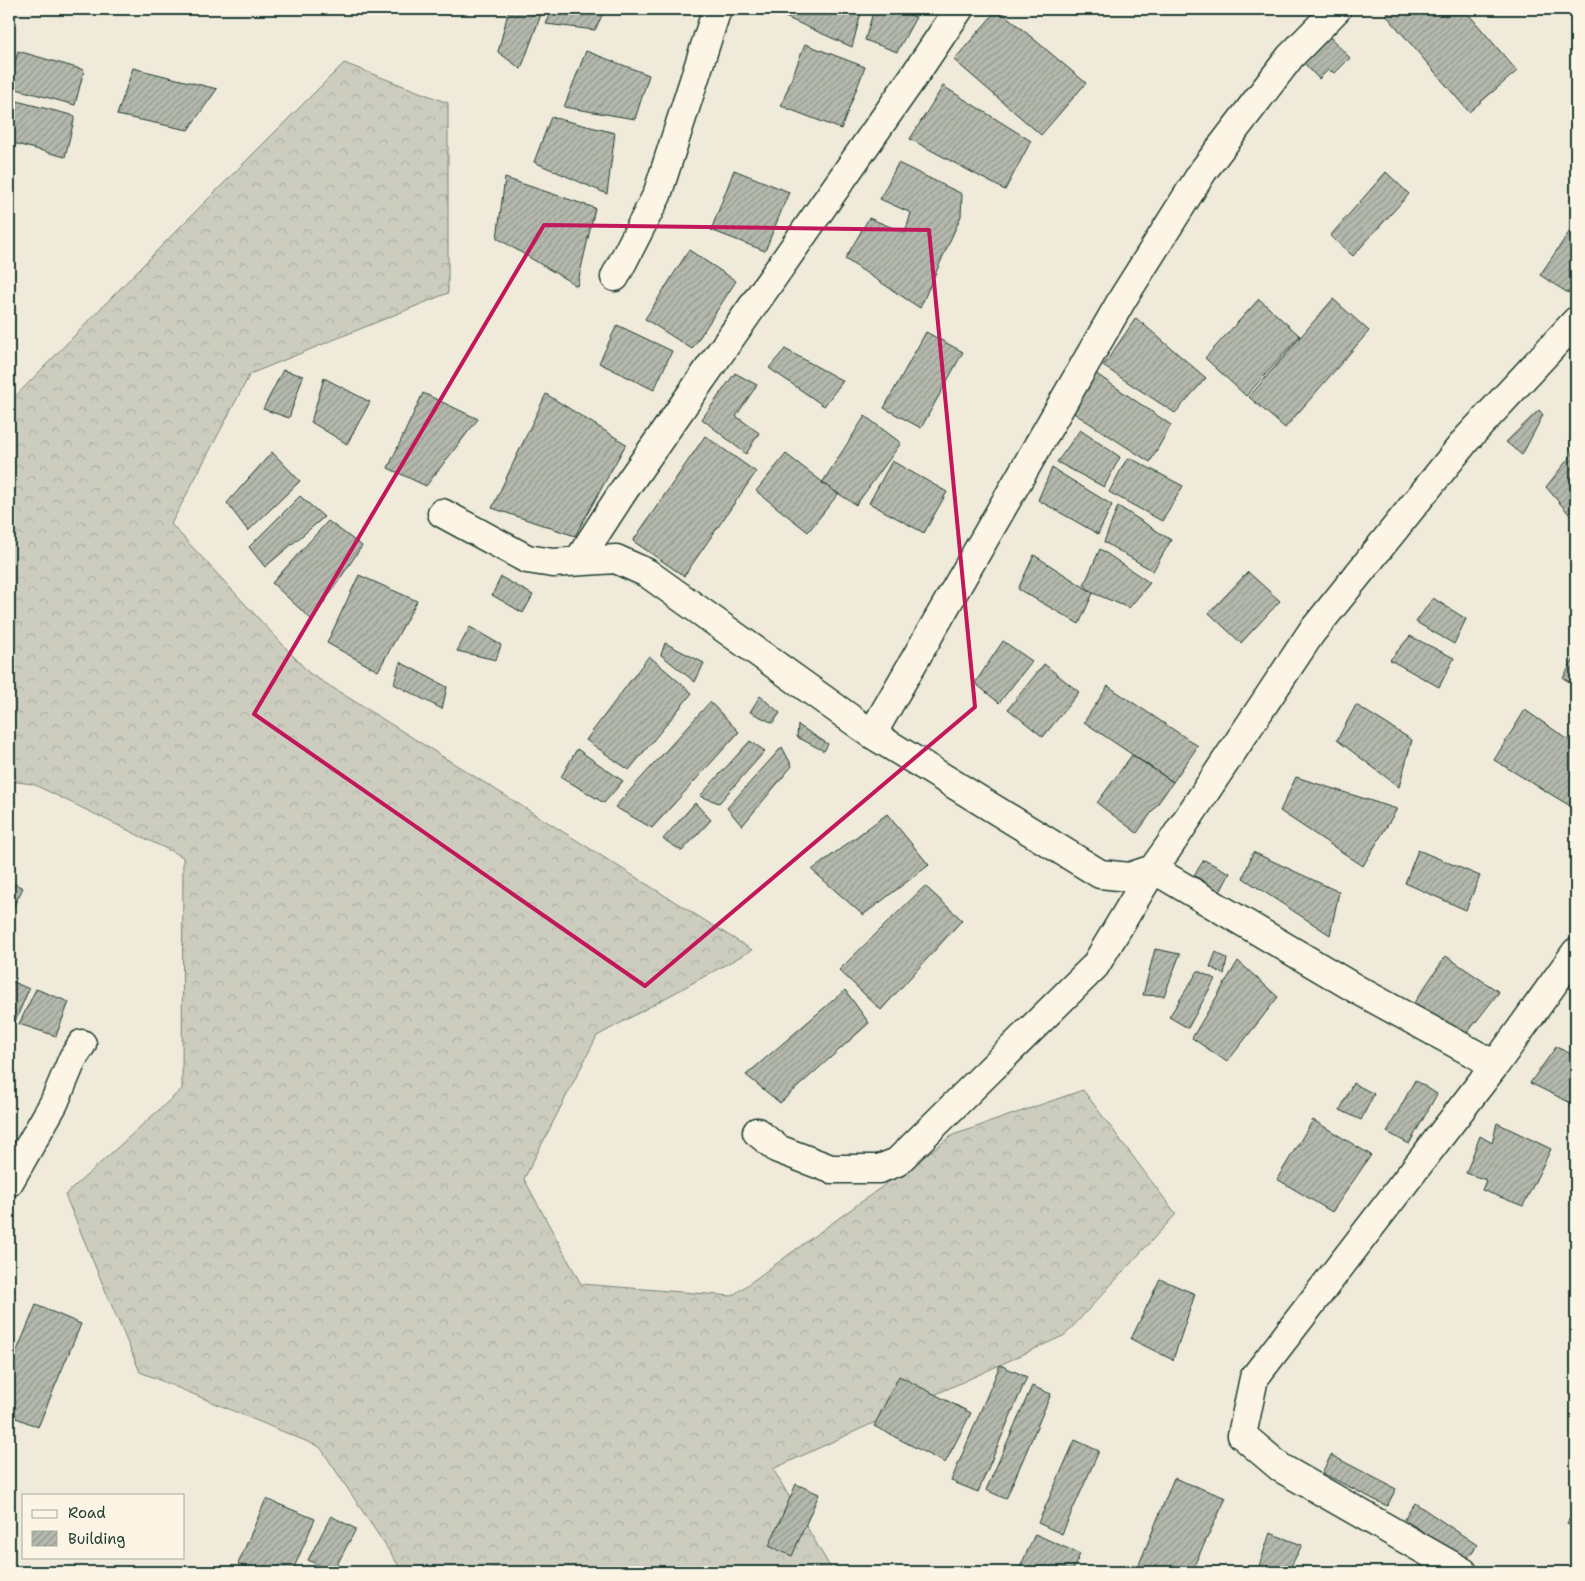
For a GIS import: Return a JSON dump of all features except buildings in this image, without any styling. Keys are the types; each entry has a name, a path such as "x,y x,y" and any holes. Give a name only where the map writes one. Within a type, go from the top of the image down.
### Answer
{"street":[{"path":"615,277 657,195 717,9"},
{"path":"578,560 624,490 958,9"},
{"path":"872,734 1123,298 1203,171 1290,57 1336,9"},
{"path":"757,1132 778,1149 831,1169 879,1169 897,1162 1095,966 1153,869 1312,633 1466,440 1576,321"},
{"path":"442,513 527,559 553,563 616,559 647,573 872,734 1100,874 1128,877 1153,869 1358,990 1495,1065"},
{"path":"1463,1572 1281,1468 1242,1435 1254,1378 1495,1065 1576,952"},
{"path":"9,1182 54,1103 73,1058 82,1044"}],"highlighted area":[{"path":"544,225 929,230 975,707 645,986 254,714"}],"green space":[{"path":"344,63 448,103 448,293 250,374 171,524 309,673 752,950 597,1036 524,1179 581,1284 732,1296 953,1135 1083,1090 1176,1214 1065,1335 773,1469 833,1572 403,1572 320,1447 140,1372 65,1195 182,1089 183,857 33,784 9,781 9,403 176,231"}]}
